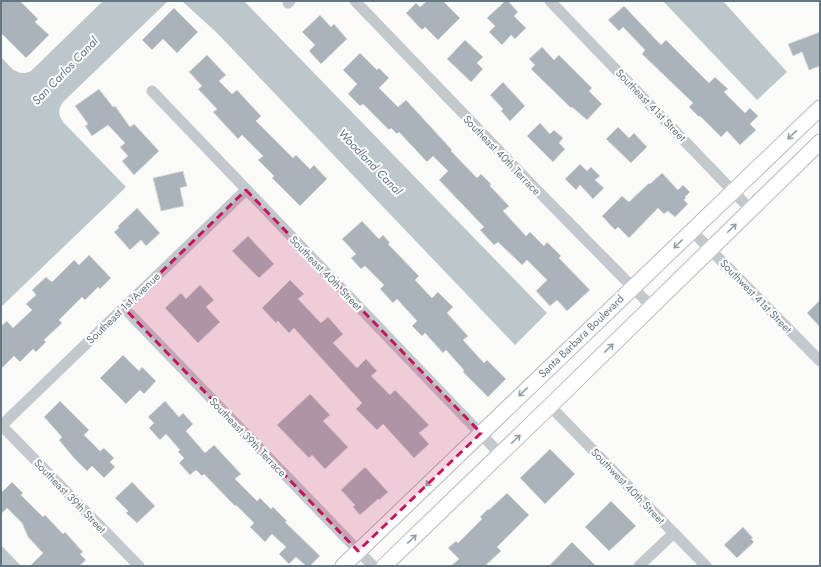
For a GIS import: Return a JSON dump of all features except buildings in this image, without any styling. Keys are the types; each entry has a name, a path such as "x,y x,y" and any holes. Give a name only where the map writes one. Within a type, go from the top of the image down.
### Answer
{"main road":[{"name":"Santa Barbara Boulevard","path":"343,566 820,108"},
{"path":"384,566 711,250 820,142"}],"street":[{"name":"Southeast 40th Terrace","path":"354,1 652,307"},
{"name":"Southeast 41st Street","path":"550,1 751,210"},
{"name":"Southeast 40th Street","path":"152,91 500,454"},
{"name":"Southeast 1st Avenue","path":"1,426 246,190"},
{"name":"Southwest 41st Street","path":"692,230 820,361"},
{"name":"Southeast 39th Terrace","path":"124,308 373,566"},
{"name":"Southwest 40th Street","path":"550,406 706,566"},
{"name":"Southeast 39th Street","path":"1,426 139,566"},
{"path":"640,566 674,533"}],"highlighted area":[{"path":"246,190 481,433 358,551 124,308"}],"water":[{"name":"San Carlos Canal","path":"103,1 168,1 63,102 59,109 59,114 63,122 126,187 1,307 1,57 18,72 26,73 31,71"},
{"name":"Woodland Canal","path":"182,1 244,1 547,313 515,345 217,33"},
{"path":"663,1 723,1 787,72 757,100"},
{"path":"1,545 21,566 1,566"}]}
